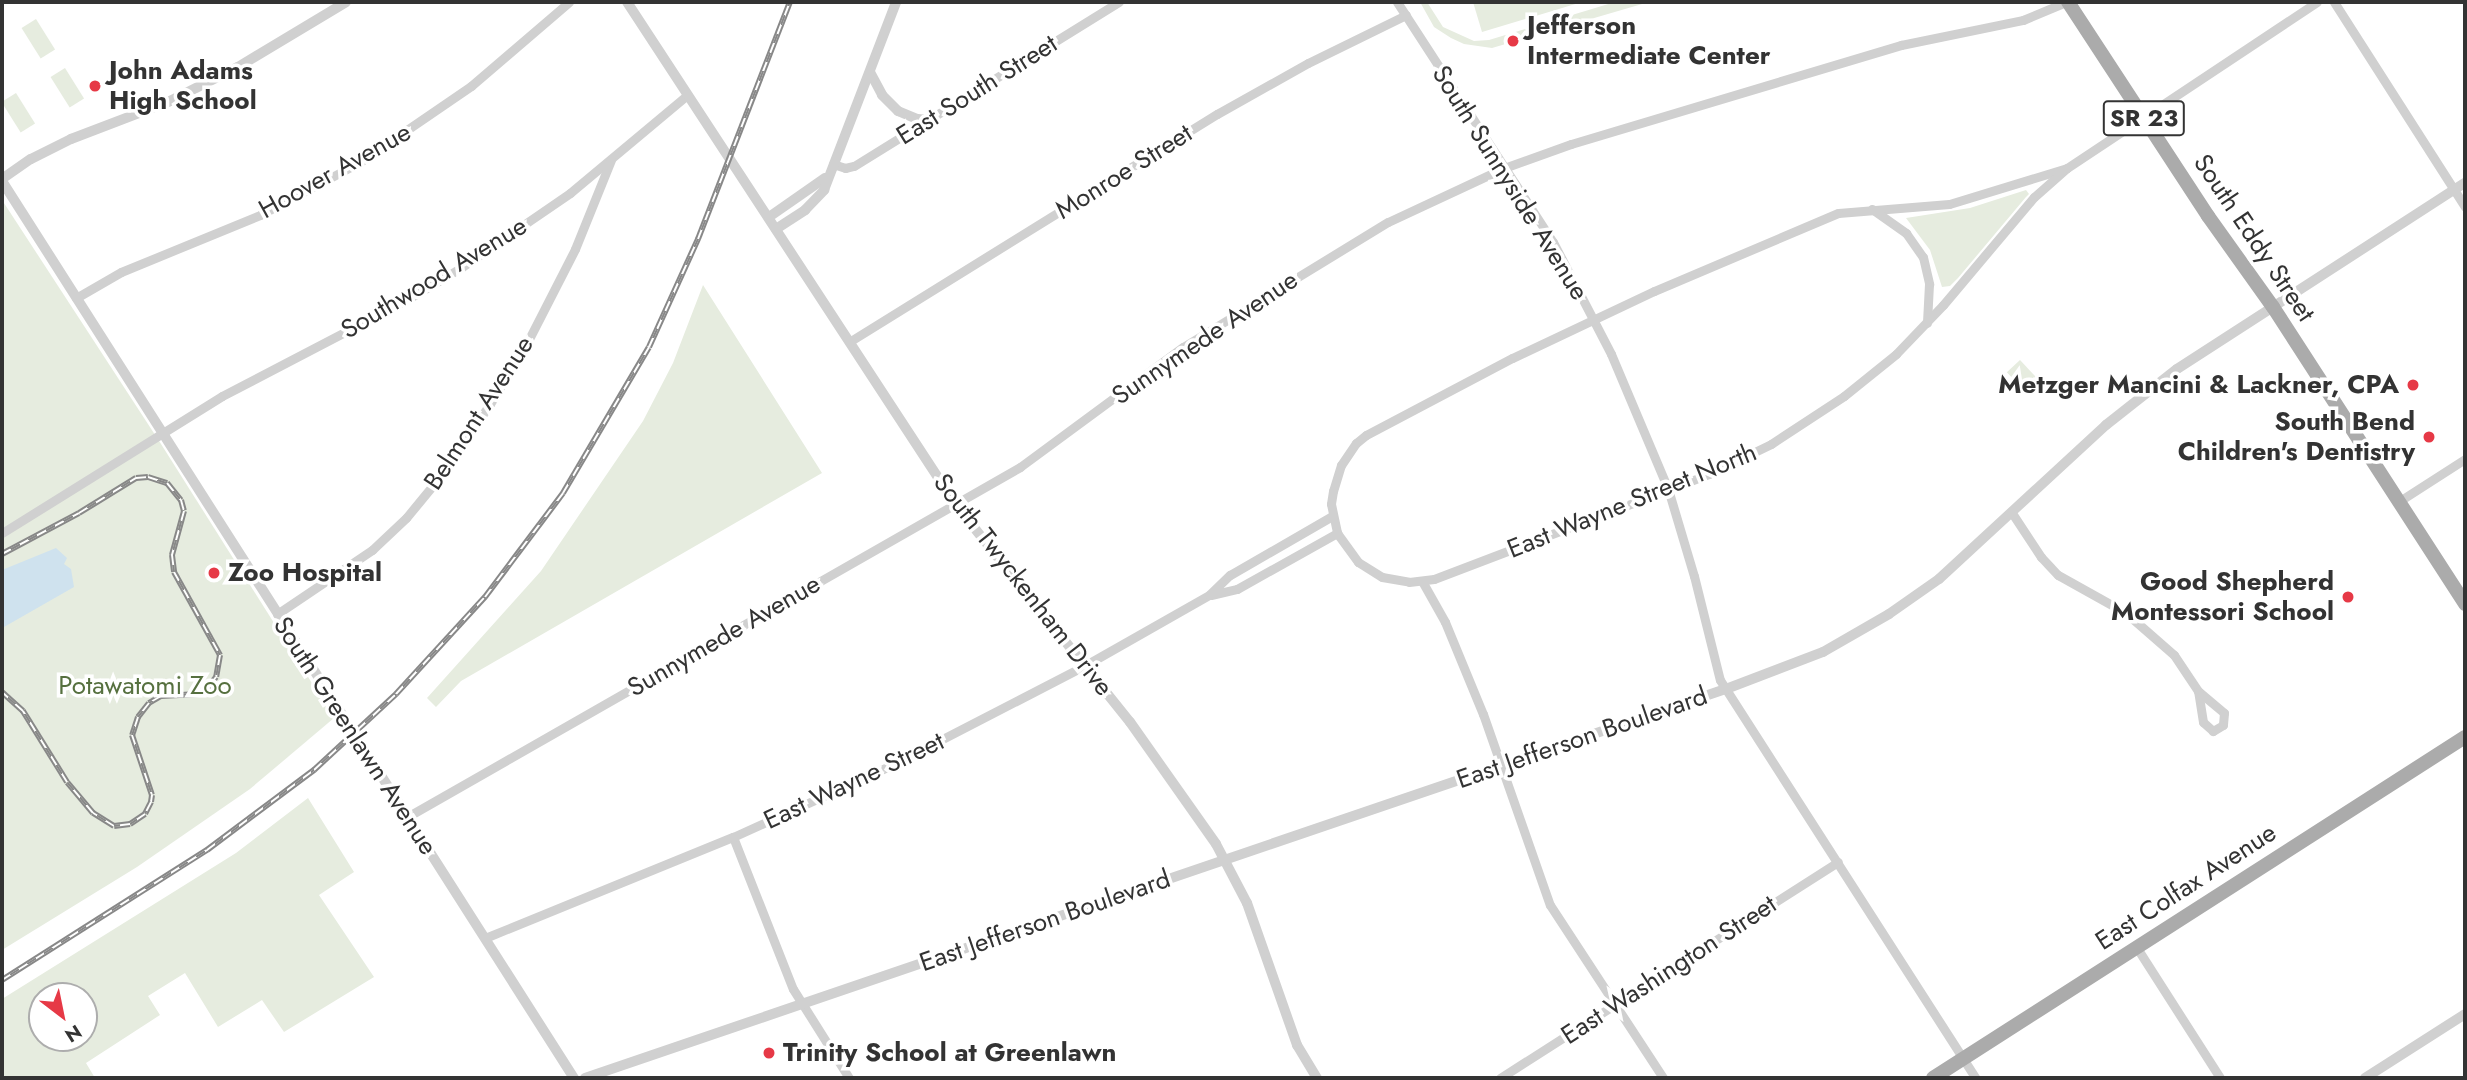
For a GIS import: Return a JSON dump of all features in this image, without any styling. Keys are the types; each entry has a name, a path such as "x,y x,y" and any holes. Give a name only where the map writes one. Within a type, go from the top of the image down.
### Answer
{"main road":[{"name":"South Eddy Street","path":"2072,3 2398,502"},
{"name":"SR 23","path":"2398,502 2465,604"},
{"name":"East Colfax Avenue","path":"1933,1078 2465,737"}],"street":[{"path":"2,180 31,159 71,139 168,102 238,67 346,2"},
{"name":"Hoover Avenue","path":"76,298 121,272 260,215 360,162 471,86 569,2"},
{"name":"South Twyckenham Drive","path":"626,2 956,505 1166,768 1224,859 1247,903 1297,1045 1317,1078"},
{"path":"776,229 815,202 824,190 897,2"},
{"name":"East South Street","path":"831,169 854,166 1119,2"},
{"name":"South Sunnyside Avenue","path":"1397,2 1565,263 1594,319 1635,406 1668,489 1695,576 1717,673 1976,1078"},
{"path":"1332,516 1333,491 1341,465 1366,435 1594,319 1823,219 1846,211 1949,204 2067,168 2143,115 2317,2"},
{"path":"2334,2 2465,207"},
{"name":"Sunnymede Avenue","path":"407,817 956,505 1058,442 1194,340 1343,247 1398,217 1504,168 1571,144 1900,45 2023,20 2072,3"},
{"name":"Monroe Street","path":"849,342 1228,107 1308,63 1406,15"},
{"path":"870,72 882,95 898,111 917,119 930,120"},
{"name":"Southwood Avenue","path":"2,533 222,396 410,298 462,267 546,212 687,96"},
{"name":"Belmont Avenue","path":"277,614 372,550 405,518 438,479 490,404 528,341 580,239 611,159"},
{"name":"East Wayne Street North","path":"1332,516 1347,552 1369,571 1396,581 1422,581 1434,579 1740,461 1797,429 1866,379 1927,323 2034,197 2067,168"},
{"path":"769,217 819,185 831,169"},
{"name":"South Greenlawn Avenue","path":"2,180 574,1078"},
{"name":"East Jefferson Boulevard","path":"584,1078 1800,663 1876,622 1952,568 2073,454 2156,385 2465,183"},
{"path":"1872,209 1898,226 1918,248 1929,284 1927,323"},
{"path":"2398,502 2465,459"},
{"path":"2012,513 2041,557 2059,575 2141,624 2174,655 2199,691"},
{"name":"East Wayne Street","path":"485,939 733,837 896,763 1084,666 1209,595 1230,575 1332,516"},
{"name":"East Wayne Street","path":"1209,595 1237,589 1337,533"},
{"path":"1422,581 1445,622 1501,765 1546,897 1663,1078"},
{"path":"733,837 801,1004 849,1078"},
{"name":"East Washington Street","path":"1500,1078 1838,862"},
{"path":"2137,948 2220,1078"},
{"path":"2365,1078 2465,1014"}],"green space":[{"path":"1420,2 1427,2 1443,27 1474,41 1489,40 1615,2 1649,2 1492,48 1464,44 1451,38 1434,27"},
{"path":"1473,2 1582,2 1482,32"},
{"path":"36,19 55,50 41,59 22,28"},
{"path":"65,68 84,99 70,108 51,77"},
{"path":"16,93 35,124 21,133 2,103"},
{"path":"2026,190 2029,194 1958,278 1950,286 1942,287 1930,250 1906,218 1970,208"},
{"name":"Potawatomi Zoo","path":"2,200 161,444 334,718 250,789 137,867 2,950"},
{"path":"703,285 822,473 461,681 436,707 427,698 541,571 643,421 673,363"},
{"path":"2020,360 2036,377 2023,389 2007,372"},
{"path":"308,798 354,872 319,895 374,977 284,1032 262,1000 218,1027 185,973 148,996 160,1015 86,1063 95,1078 2,1078 2,999 28,983 28,1052 98,1052 98,982 29,982 236,853"}],"water":[{"path":"56,548 67,558 64,564 71,569 74,587 4,627 2,570"}],"railway":[{"path":"2,980 207,850 314,770 396,694 485,597 563,493 649,347 698,239 790,2"},
{"path":"2,554 79,513 136,478 148,477 167,483 181,500 184,511 172,555 174,572 220,655 216,677 206,690 199,694 161,696 149,703 138,717 132,735 152,795 145,814 130,824 114,826 93,813 67,782 23,711 2,692"}],"place":[{"name":"Jefferson Intermediate Center","path":"1513,41"},
{"name":"John Adams High School","path":"95,86"},
{"name":"Metzger Mancini & Lackner, CPA","path":"2413,385"},
{"name":"South Bend Children's Dentistry","path":"2429,437"},
{"name":"Zoo Hospital","path":"214,573"},
{"name":"Good Shepherd Montessori School","path":"2348,597"},
{"name":"Trinity School at Greenlawn","path":"769,1053"}]}
